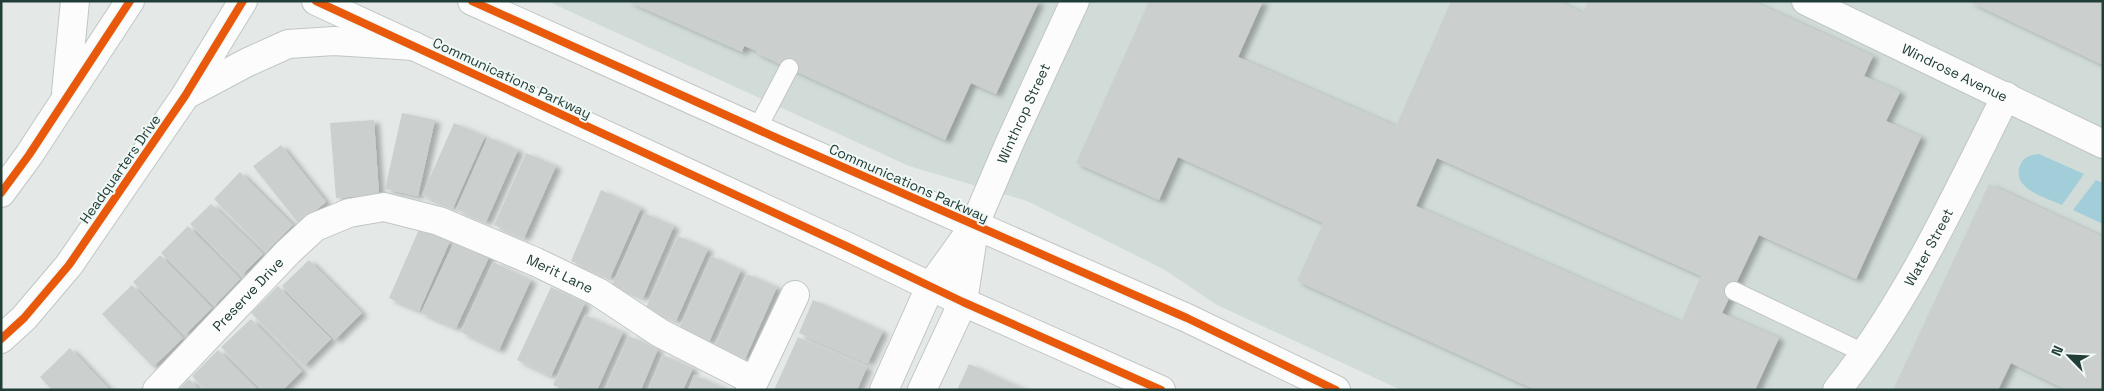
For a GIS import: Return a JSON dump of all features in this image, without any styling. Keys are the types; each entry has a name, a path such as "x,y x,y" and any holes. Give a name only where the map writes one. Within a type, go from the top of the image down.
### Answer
{"street":[{"path":"66,97 75,1"},
{"path":"1,193 29,155 130,1"},
{"name":"Headquarters Drive","path":"1,339 24,318 69,265 185,96 243,1"},
{"name":"Communications Parkway","path":"316,1 930,287 1161,390"},
{"name":"Communications Parkway","path":"472,1 974,226 1187,318 1336,390"},
{"name":"Winthrop Street","path":"884,390 930,287 974,226 1010,142 1075,1"},
{"name":"Windrose Avenue","path":"1806,1 2103,144"},
{"path":"185,96 246,63 288,44 334,41 414,46"},
{"name":"Water Street","path":"1837,390 1866,354 1932,243 2006,96"},
{"name":"Merit Lane","path":"349,212 384,207 439,221 536,262 598,292 660,333 752,386"},
{"name":"Preserve Drive","path":"157,390 294,246 315,227 349,212"},
{"name":"Winthrop Street","path":"922,390 963,302 974,226"},
{"path":"752,386 796,295"}],"lane":[{"path":"757,129 788,68"},
{"path":"1734,291 1866,354"}],"shaded area":[{"path":"547,1 2103,1 2103,390 1401,390 1217,305 1165,270 1027,201 909,166"}],"water":[{"path":"2039,154 2084,174 2062,205 2032,192 2021,181 2019,174 2023,160"},
{"path":"2096,180 2103,183 2103,224 2073,210"}],"building":[{"path":"627,1 1039,1 996,94 971,83 945,140 756,53 757,51 744,46 742,52"},
{"path":"1149,1 1263,1 1238,57 1396,126 1451,1 1558,1 1583,13 1588,1 1752,1 1873,56 1864,76 1900,92 1886,121 1921,137 1856,279 1759,235 1722,313 1779,338 1755,390 1536,390 1297,281 1323,223 1178,157 1159,200 1076,163","holes":["1437,158 1701,276 1681,322 1416,206"]},
{"path":"1968,1 2103,1 2103,65"},
{"path":"402,113 435,120 418,196 385,189"},
{"path":"374,120 379,195 336,198 330,123"},
{"path":"454,123 485,136 453,208 422,195"},
{"path":"488,137 518,150 486,222 456,209"},
{"path":"281,145 326,202 299,224 253,166"},
{"path":"526,153 556,166 524,238 494,225"},
{"path":"240,172 293,225 266,252 214,199"},
{"path":"1989,184 2103,237 2103,390 2067,390 2011,363 1998,390 1893,390"},
{"path":"601,190 641,208 610,278 571,261"},
{"path":"211,204 263,254 242,275 190,224"},
{"path":"644,213 674,226 643,298 612,285"},
{"path":"188,226 240,279 214,306 161,253"},
{"path":"420,227 450,241 419,311 389,298"},
{"path":"678,236 708,249 676,321 646,308"},
{"path":"455,240 490,255 456,328 421,313"},
{"path":"160,255 212,308 185,335 133,282"},
{"path":"711,256 741,270 709,342 679,328"},
{"path":"309,260 362,313 335,340 282,286"},
{"path":"493,262 531,280 499,350 461,332"},
{"path":"747,274 777,287 745,359 715,346"},
{"path":"132,285 183,338 153,367 102,314"},
{"path":"278,286 331,339 304,366 251,313"},
{"path":"551,287 585,303 551,376 517,360"},
{"path":"813,300 883,331 868,363 799,333"},
{"path":"585,315 623,332 597,390 564,390 553,385"},
{"path":"251,319 302,371 283,390 262,390 221,347"},
{"path":"629,336 658,349 641,390 605,390"},
{"path":"798,337 867,367 857,390 774,390"},
{"path":"70,348 110,390 52,390 40,377"},
{"path":"218,350 258,390 205,390 192,376"},
{"path":"663,355 693,368 683,390 648,390"},
{"path":"969,364 1026,390 957,390"},
{"path":"694,375 724,388 723,390 688,390"},
{"path":"189,379 199,390 178,390"}],"cycle path":[{"path":"1,193 29,155 130,1"},
{"path":"1,339 24,318 69,265 185,96 243,1"},
{"path":"316,1 963,302 1161,390"},
{"path":"472,1 779,139 1187,318 1336,390"}]}
